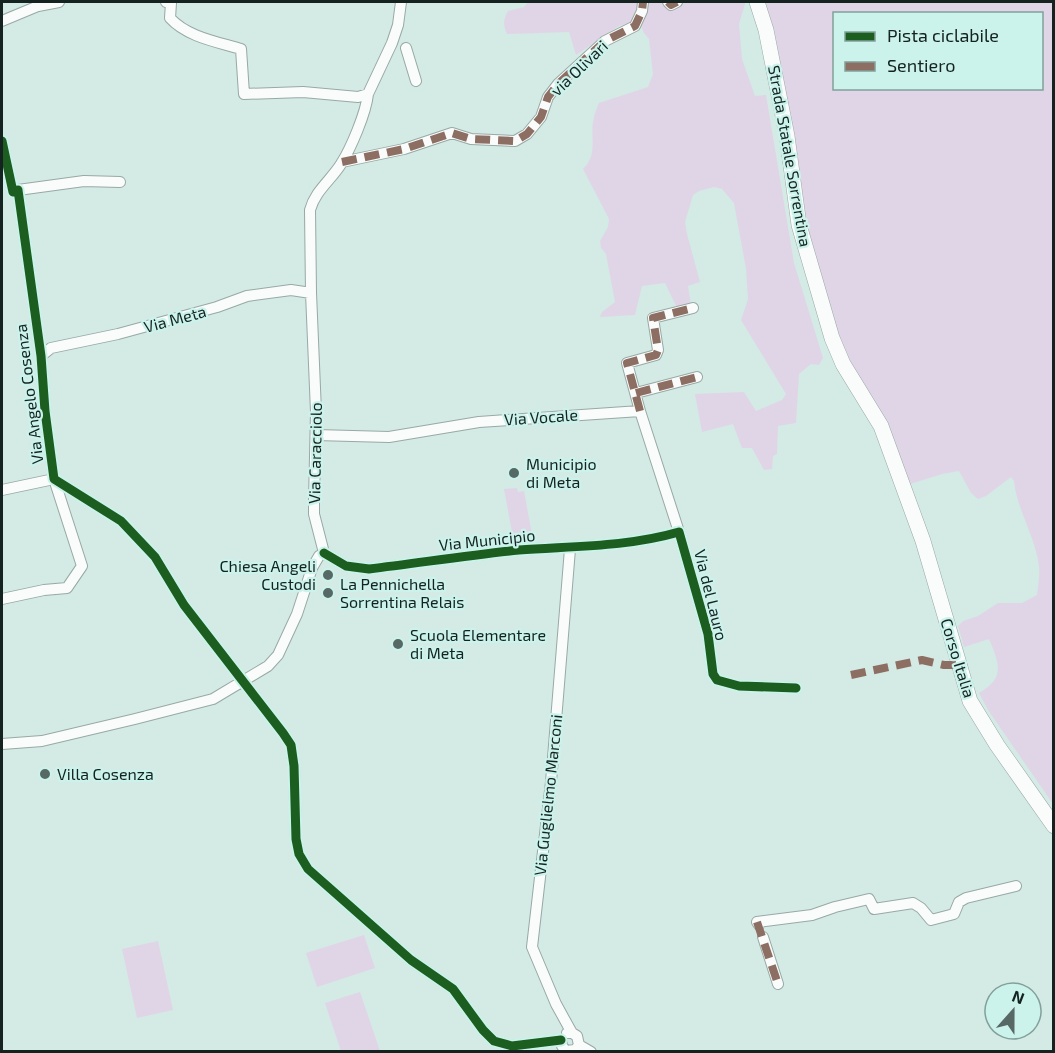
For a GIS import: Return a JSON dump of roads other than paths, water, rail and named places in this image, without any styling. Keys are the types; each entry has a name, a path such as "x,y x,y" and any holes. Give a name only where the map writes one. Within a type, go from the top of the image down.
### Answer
{"main road":[{"name":"Strada Statale Sorrentina","path":"757,2 766,30 788,136 799,225 832,338 843,364 881,426 923,541"},
{"name":"Corso Italia","path":"923,541 970,701 996,745 1053,826"}],"street":[{"path":"2,21 38,6 59,2"},
{"path":"171,2 170,18 176,24 190,32 241,49 244,94 303,92 358,97 368,94"},
{"name":"Via Caracciolo","path":"324,553 314,514 315,357 311,293 310,210 313,199 342,162 367,106 368,94 398,25 401,2"},
{"name":"via Olivari","path":"342,162 404,149 452,133 471,139 515,141 527,134 541,117 548,97 558,84 605,41 635,26 642,11 643,2"},
{"path":"668,2 671,5 677,2"},
{"path":"406,48 416,81"},
{"name":"Via Angelo Cosenza","path":"2,141 4,160 13,192 18,190 41,356 45,411 54,479 121,521 155,556 184,605 291,745 298,854 308,869 411,960 453,988 483,1030 494,1041 512,1046 561,1040"},
{"path":"18,190 84,181 120,182"},
{"name":"Via Meta","path":"41,356 51,348 118,334 217,307 247,296 291,290 311,293"},
{"path":"679,532 627,363 656,355 658,350 653,318 693,308"},
{"path":"636,393 697,377"},
{"name":"Via Vocale","path":"316,435 389,437 479,422 640,411"},
{"path":"2,490 54,479 82,566 67,588 2,599"},
{"name":"Via del Lauro","path":"656,539 679,532 708,634 713,674 717,680 739,686 796,688"},
{"name":"Via Municipio","path":"324,553 346,566 369,569 520,550 570,549 656,539"},
{"name":"Via Guglielmo Marconi","path":"570,549 551,782 532,947 556,1004 572,1033"},
{"path":"2,744 42,741 213,699 268,666 278,655 297,614 312,568 319,556 324,553"},
{"path":"758,923 813,915 869,899 874,909 913,903 921,908 931,920 954,914 960,902 966,898 1016,886"},
{"path":"763,937 778,984"},
{"path":"572,1033 579,1039 579,1045 575,1050 566,1051 561,1040 566,1034 572,1033"},
{"path":"579,1045 591,1052"}],"place":[{"name":"Municipio di Meta","path":"514,473"},
{"name":"Chiesa Angeli Custodi","path":"328,575"},
{"name":"La Pennichella Sorrentina Relais","path":"328,593"},
{"name":"Scuola Elementare di Meta","path":"398,644"},
{"name":"Villa Cosenza","path":"45,774"}]}
